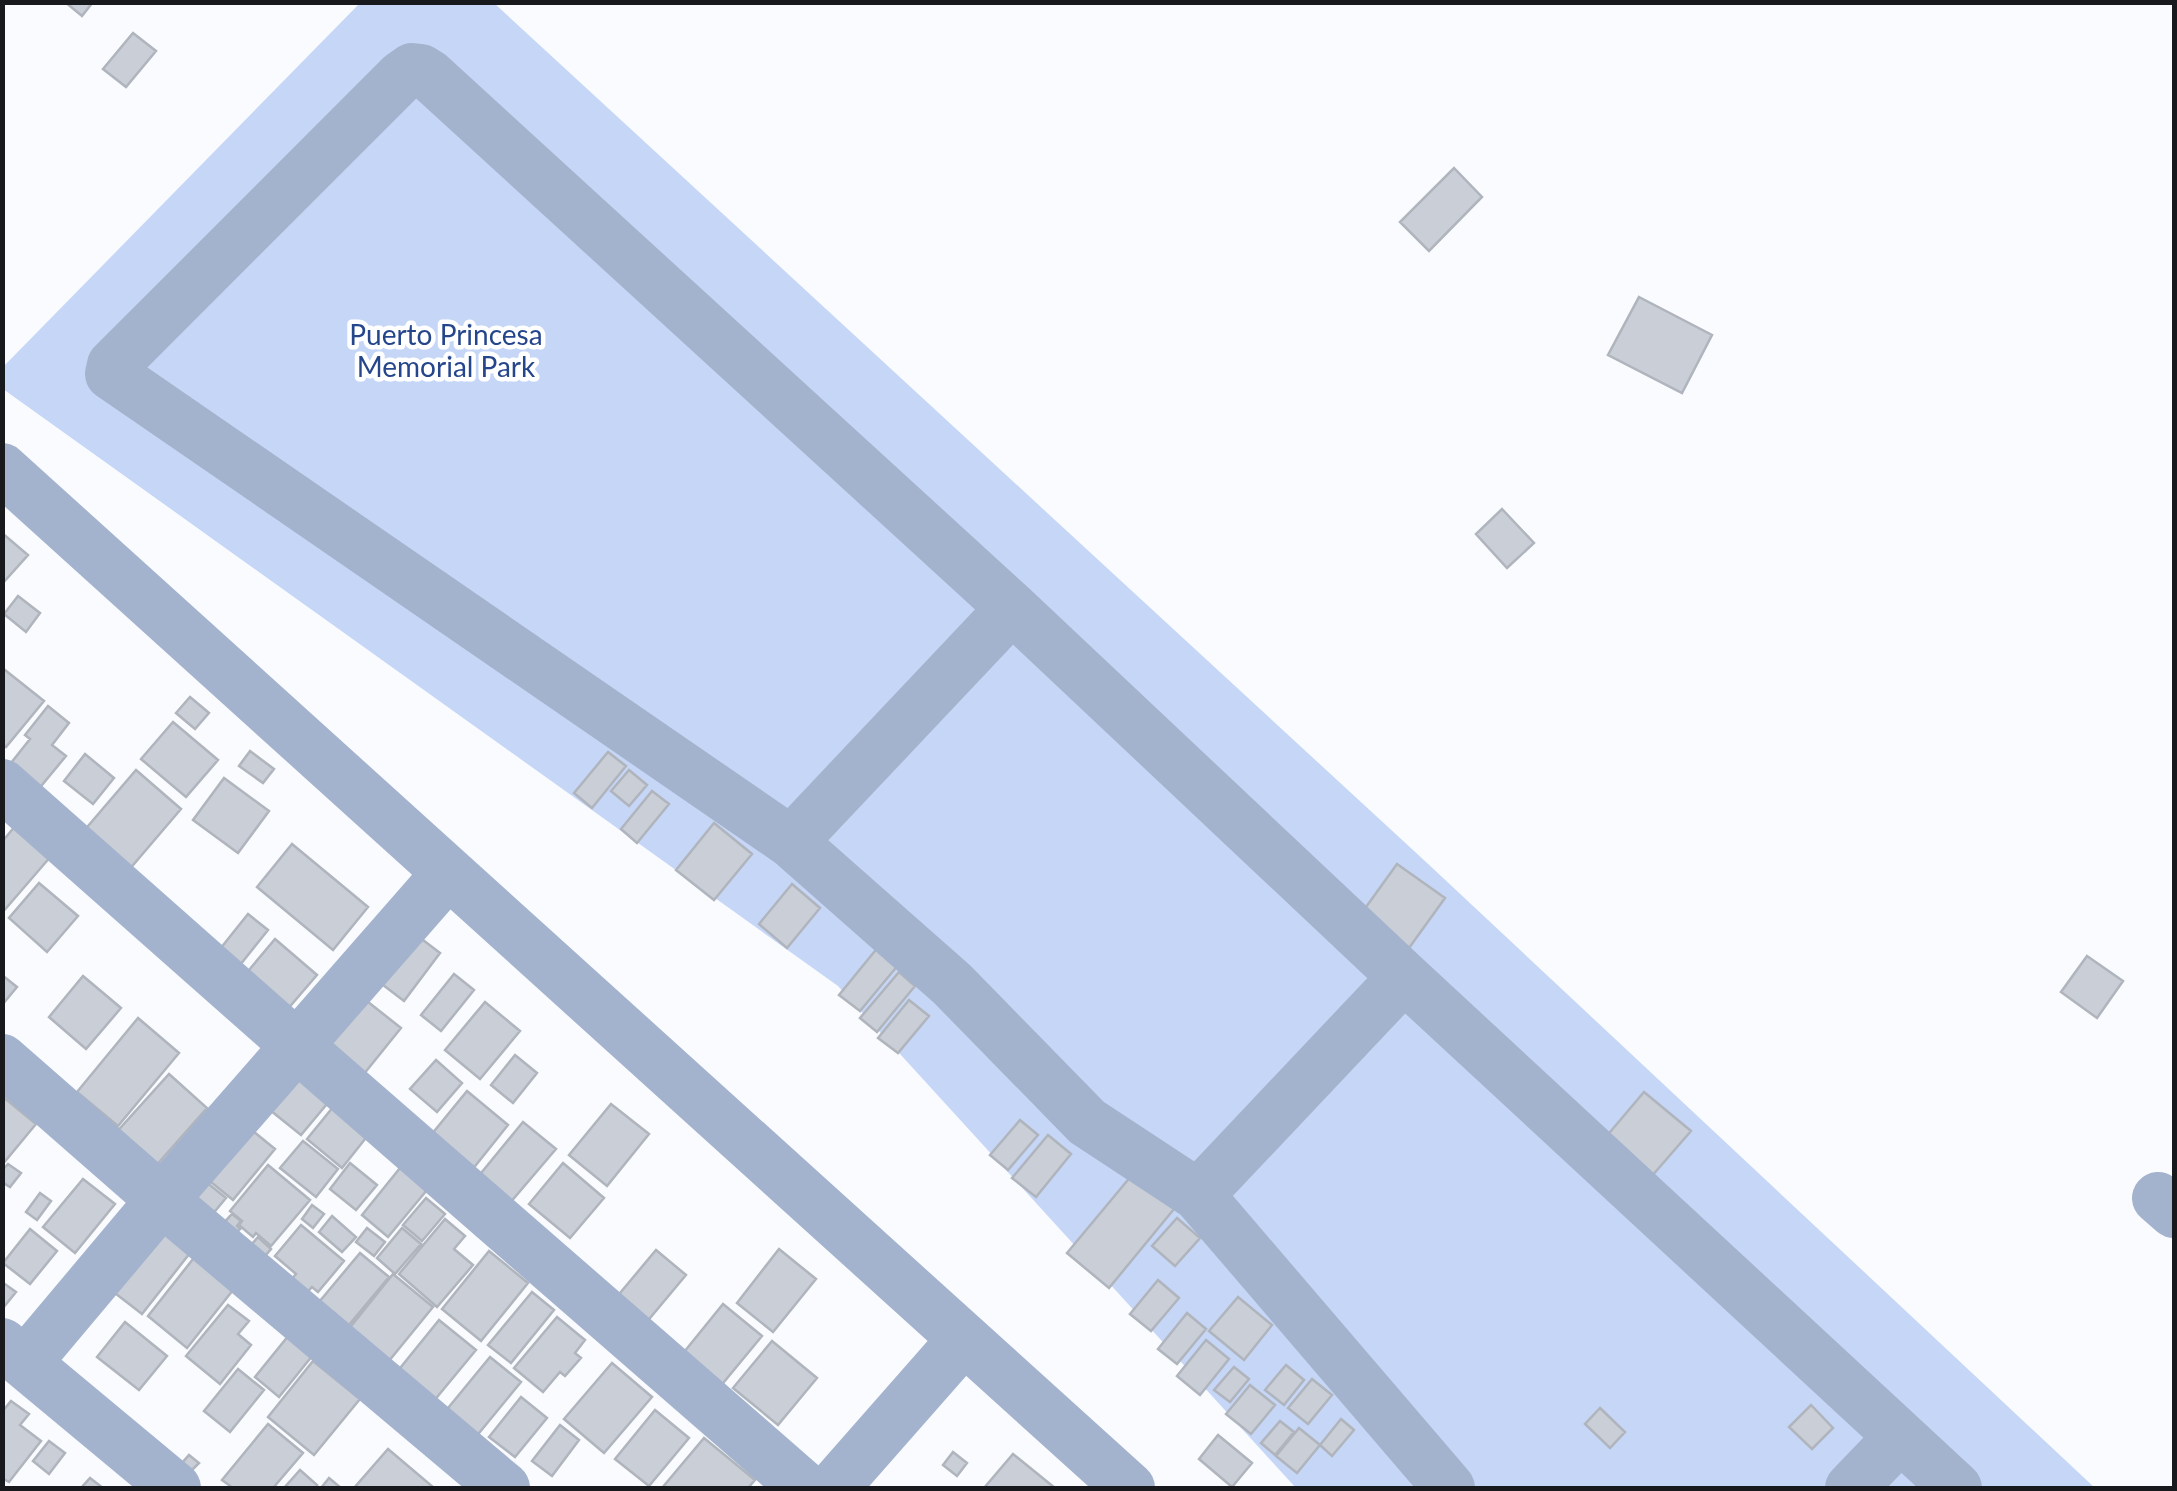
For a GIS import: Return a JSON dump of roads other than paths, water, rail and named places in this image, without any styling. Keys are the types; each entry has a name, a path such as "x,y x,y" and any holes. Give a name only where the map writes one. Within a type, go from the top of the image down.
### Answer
{"street":[{"path":"1449,1488 1198,1195 1087,1122 952,984 791,842 110,372 402,76 412,69 422,70 1012,608 1956,1488"},
{"path":"2,469 1129,1488"},
{"path":"791,842 1012,608"},
{"path":"2,784 805,1488"},
{"path":"175,1488 14,1354 162,1200 448,873"},
{"path":"1198,1195 1404,977"},
{"path":"2,1060 504,1488"},
{"path":"833,1488 964,1339"},
{"path":"1852,1488 1900,1437"}],"park label":[{"name":"Puerto Princesa Memorial Park","path":"446,351"}]}
